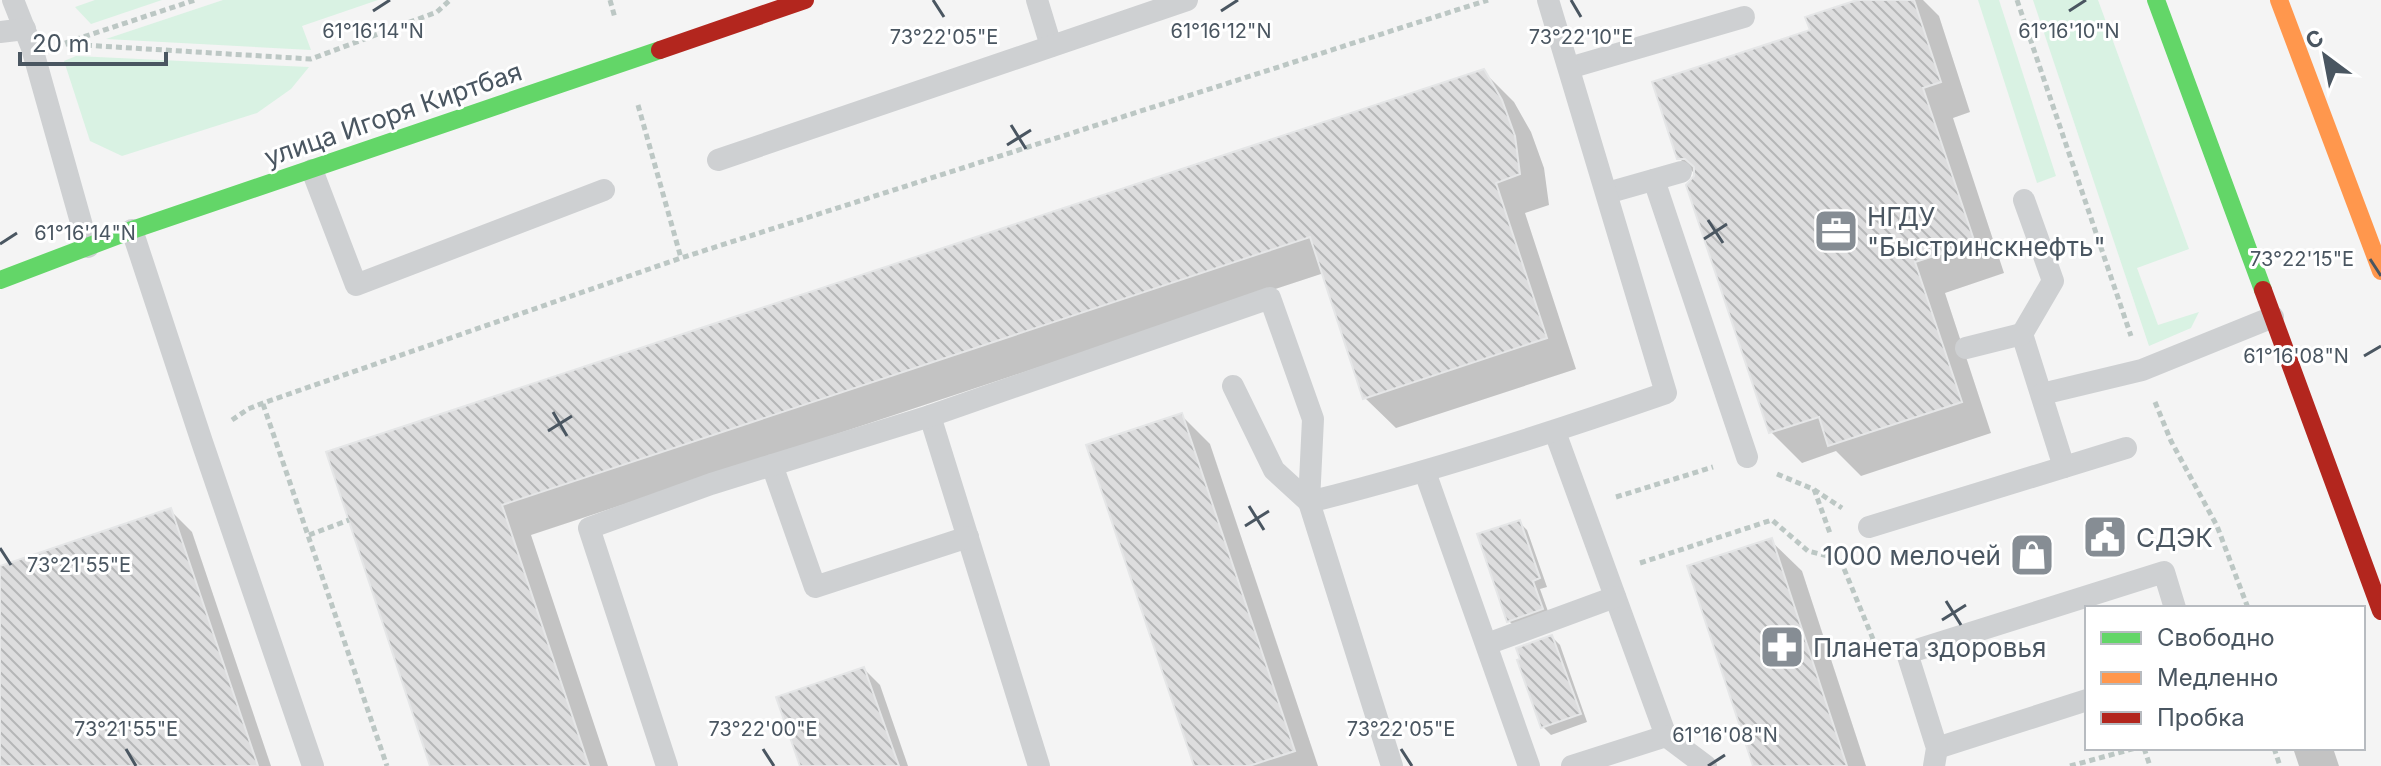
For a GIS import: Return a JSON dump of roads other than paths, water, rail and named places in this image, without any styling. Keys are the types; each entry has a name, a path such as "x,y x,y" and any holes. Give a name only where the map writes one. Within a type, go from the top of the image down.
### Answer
{"main road":[{"name":"улица Игоря Киртбая","path":"0,280 132,230 805,0"},
{"path":"2156,0 2381,611"},
{"path":"2279,0 2381,271"}],"lane":[{"path":"13,0 25,29 88,247"},
{"path":"1037,0 1051,46"},
{"path":"718,160 1187,0"},
{"path":"1309,502 1425,472 1555,432 1666,393 1548,0"},
{"path":"1569,68 1744,17"},
{"path":"0,32 25,29"},
{"path":"312,170 356,285 604,190"},
{"path":"1607,193 1681,172"},
{"path":"1654,180 1747,457"},
{"path":"1966,348 2022,334 2053,281 2024,200"},
{"path":"132,230 313,766"},
{"path":"667,766 589,528 711,484 930,416 1270,298 1313,419 1309,502 1392,766"},
{"path":"2042,394 2142,370 2273,317"},
{"path":"2022,334 2064,467"},
{"path":"1233,386 1274,470 1309,502"},
{"path":"930,416 1039,766"},
{"path":"1555,432 1666,736 1706,766"},
{"path":"1869,527 2126,448"},
{"path":"772,465 815,587 968,537"},
{"path":"1425,472 1529,766"},
{"path":"2085,701 1936,757 1907,653 2164,572 2174,606"},
{"path":"1487,644 1615,597"},
{"path":"1572,766 1666,736"}],"place":[{"name":"НГДУ \"Быстринскнефть\"","path":"1836,231"},
{"name":"СДЭК","path":"2105,537"},
{"name":"1000 мелочей","path":"2032,555"},
{"name":"Планета здоровья","path":"1782,647"}]}
